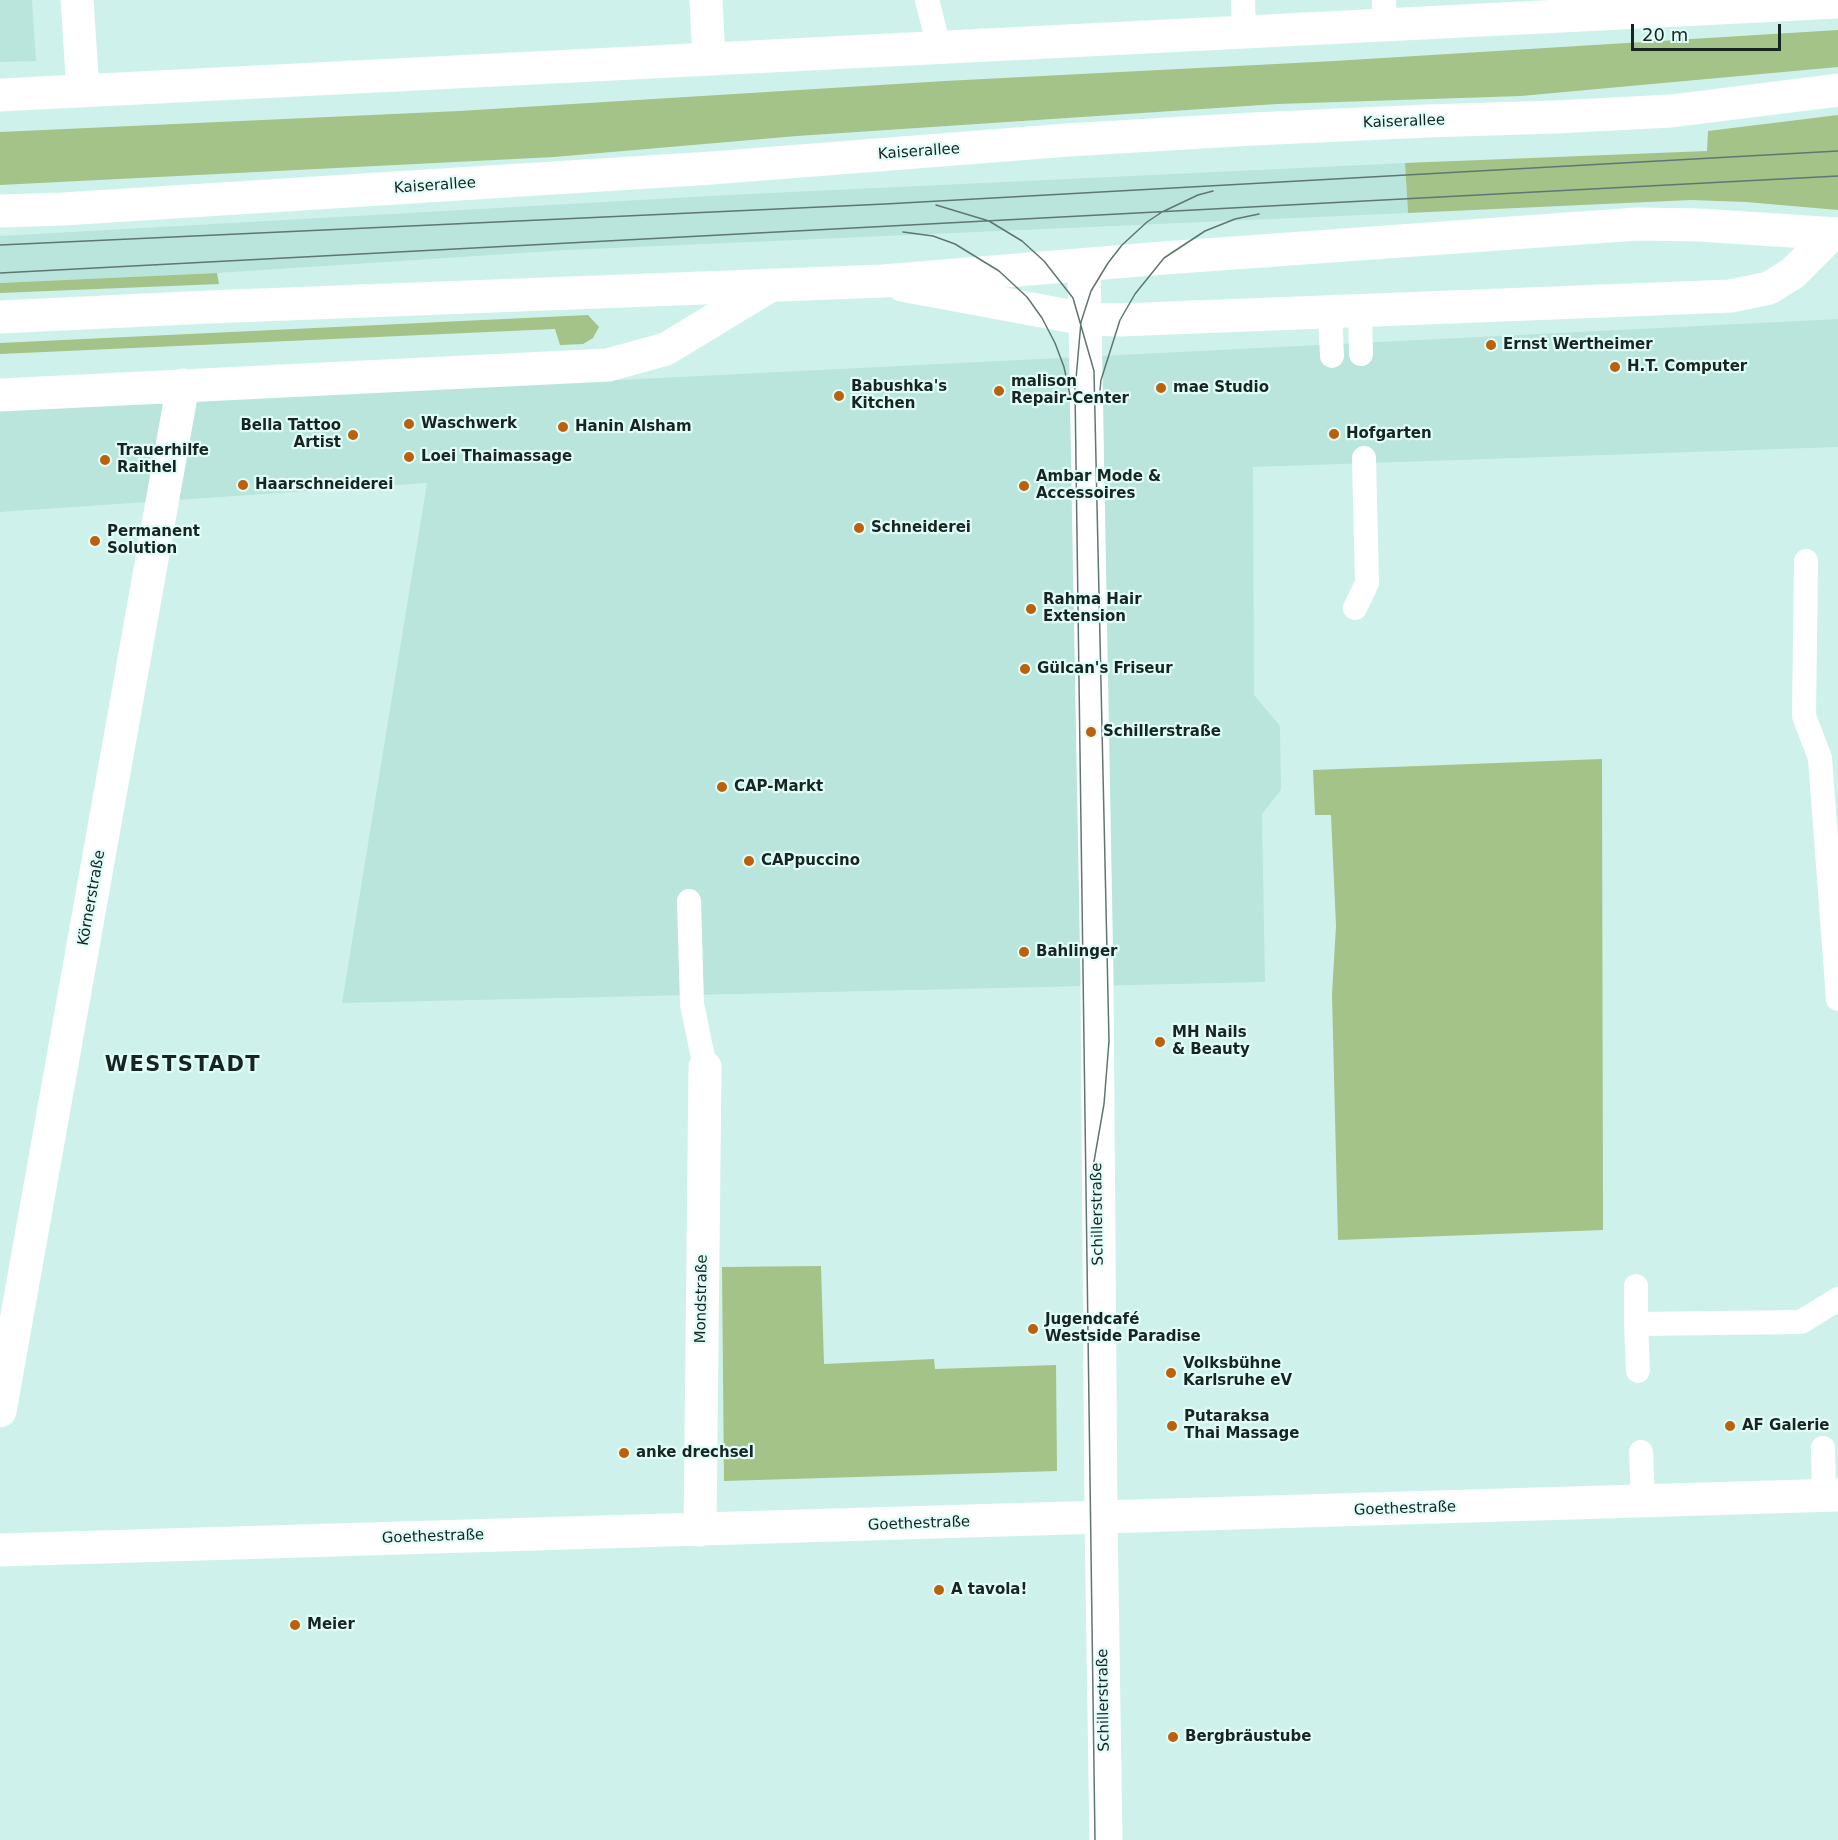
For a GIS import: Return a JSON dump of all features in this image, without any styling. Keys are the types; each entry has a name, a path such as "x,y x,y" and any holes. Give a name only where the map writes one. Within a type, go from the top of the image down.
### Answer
{"street":[{"path":"77,0 83,90"},
{"path":"706,0 709,59"},
{"path":"0,95 939,47 1243,16 1838,2"},
{"name":"Kaiserallee","path":"0,211 63,209 712,168 1252,129 1671,111 1838,90"},
{"path":"0,317 883,281 1637,224 1700,225 1835,234"},
{"path":"883,281 1085,319 1164,319 1731,296 1769,288 1793,273 1835,234"},
{"name":"Schillerstraße","path":"1084,265 1097,979 1106,1840"},
{"path":"0,395 608,365 666,350 768,287"},
{"name":"Körnerstraße","path":"0,1411 183,385"},
{"name":"Mondstraße","path":"700,1530 705,1067"},
{"name":"Goethestraße","path":"0,1550 1831,1496"}],"lane":[{"path":"927,0 939,47"},
{"path":"1345,312 1361,354"},
{"path":"1332,356 1345,312"},
{"path":"1355,608 1367,583 1364,458"},
{"path":"1806,561 1804,716 1820,758 1838,999"},
{"path":"689,901 692,1004 705,1067"},
{"path":"1636,1286 1638,1371"},
{"path":"1636,1324 1801,1322 1838,1299"},
{"path":"1823,1448 1831,1496"},
{"path":"1641,1452 1643,1502"}],"shaded area":[{"path":"0,0 32,0 36,61 0,62"},
{"path":"1405,163 1408,213 568,250 217,273 0,283 0,236 728,195"},
{"path":"1838,319 1838,447 1253,467 1254,695 1280,726 1281,790 1262,814 1265,982 342,1003 427,483 0,512 0,411"}],"green space":[{"path":"1838,30 1838,67 1521,96 1277,104 797,136 554,157 0,185 0,132 459,111"},
{"path":"1838,115 1838,210 1691,200 1408,213 1405,163 1707,151 1708,131"},
{"path":"217,273 219,284 0,293 0,283"},
{"path":"588,315 599,327 593,338 583,344 560,345 555,329 0,354 0,343"},
{"path":"1602,759 1603,1230 1338,1240 1332,994 1336,926 1331,815 1315,815 1313,770"},
{"path":"821,1266 824,1364 934,1359 935,1369 1056,1365 1057,1471 724,1481 722,1267"}],"tram line":[{"path":"0,245 885,204 1838,151"},
{"path":"0,273 1838,176"},
{"path":"1095,1840 1075,390 1081,322 1091,291 1108,263 1122,245 1147,222 1162,212 1198,195 1213,191"},
{"path":"936,205 989,221 1022,241 1044,261 1073,298 1094,371 1109,1041 1104,1104 1092,1173"},
{"path":"1100,390 1120,320 1135,294 1164,258 1205,231 1235,219 1259,214"},
{"path":"903,232 933,236 955,244 999,271 1027,297 1042,318 1055,343 1064,367 1070,395"}],"place":[{"name":"Ernst Wertheimer","path":"1491,345"},
{"name":"H.T. Computer","path":"1615,367"},
{"name":"mae Studio","path":"1161,388"},
{"name":"malison Repair-Center","path":"999,391"},
{"name":"Babushka's Kitchen","path":"839,396"},
{"name":"Waschwerk","path":"409,424"},
{"name":"Hanin Alsham","path":"563,427"},
{"name":"Hofgarten","path":"1334,434"},
{"name":"Bella Tattoo Artist","path":"353,435"},
{"name":"Loei Thaimassage","path":"409,457"},
{"name":"Trauerhilfe Raithel","path":"105,460"},
{"name":"Haarschneiderei","path":"243,485"},
{"name":"Ambar Mode & Accessoires","path":"1024,486"},
{"name":"Schneiderei","path":"859,528"},
{"name":"Permanent Solution","path":"95,541"},
{"name":"Rahma Hair Extension","path":"1031,609"},
{"name":"Gülcan's Friseur","path":"1025,669"},
{"name":"Schillerstraße","path":"1091,732"},
{"name":"CAP-Markt","path":"722,787"},
{"name":"CAPpuccino","path":"749,861"},
{"name":"Bahlinger","path":"1024,952"},
{"name":"MH Nails & Beauty","path":"1160,1042"},
{"name":"Jugendcafé Westside Paradise","path":"1033,1329"},
{"name":"Volksbühne Karlsruhe eV","path":"1171,1373"},
{"name":"Putaraksa Thai Massage","path":"1172,1426"},
{"name":"AF Galerie","path":"1730,1426"},
{"name":"anke drechsel","path":"624,1453"},
{"name":"A tavola!","path":"939,1590"},
{"name":"Meier","path":"295,1625"},
{"name":"Bergbräustube","path":"1173,1737"}],"district":[{"name":"WESTSTADT","path":"183,1066"}]}
